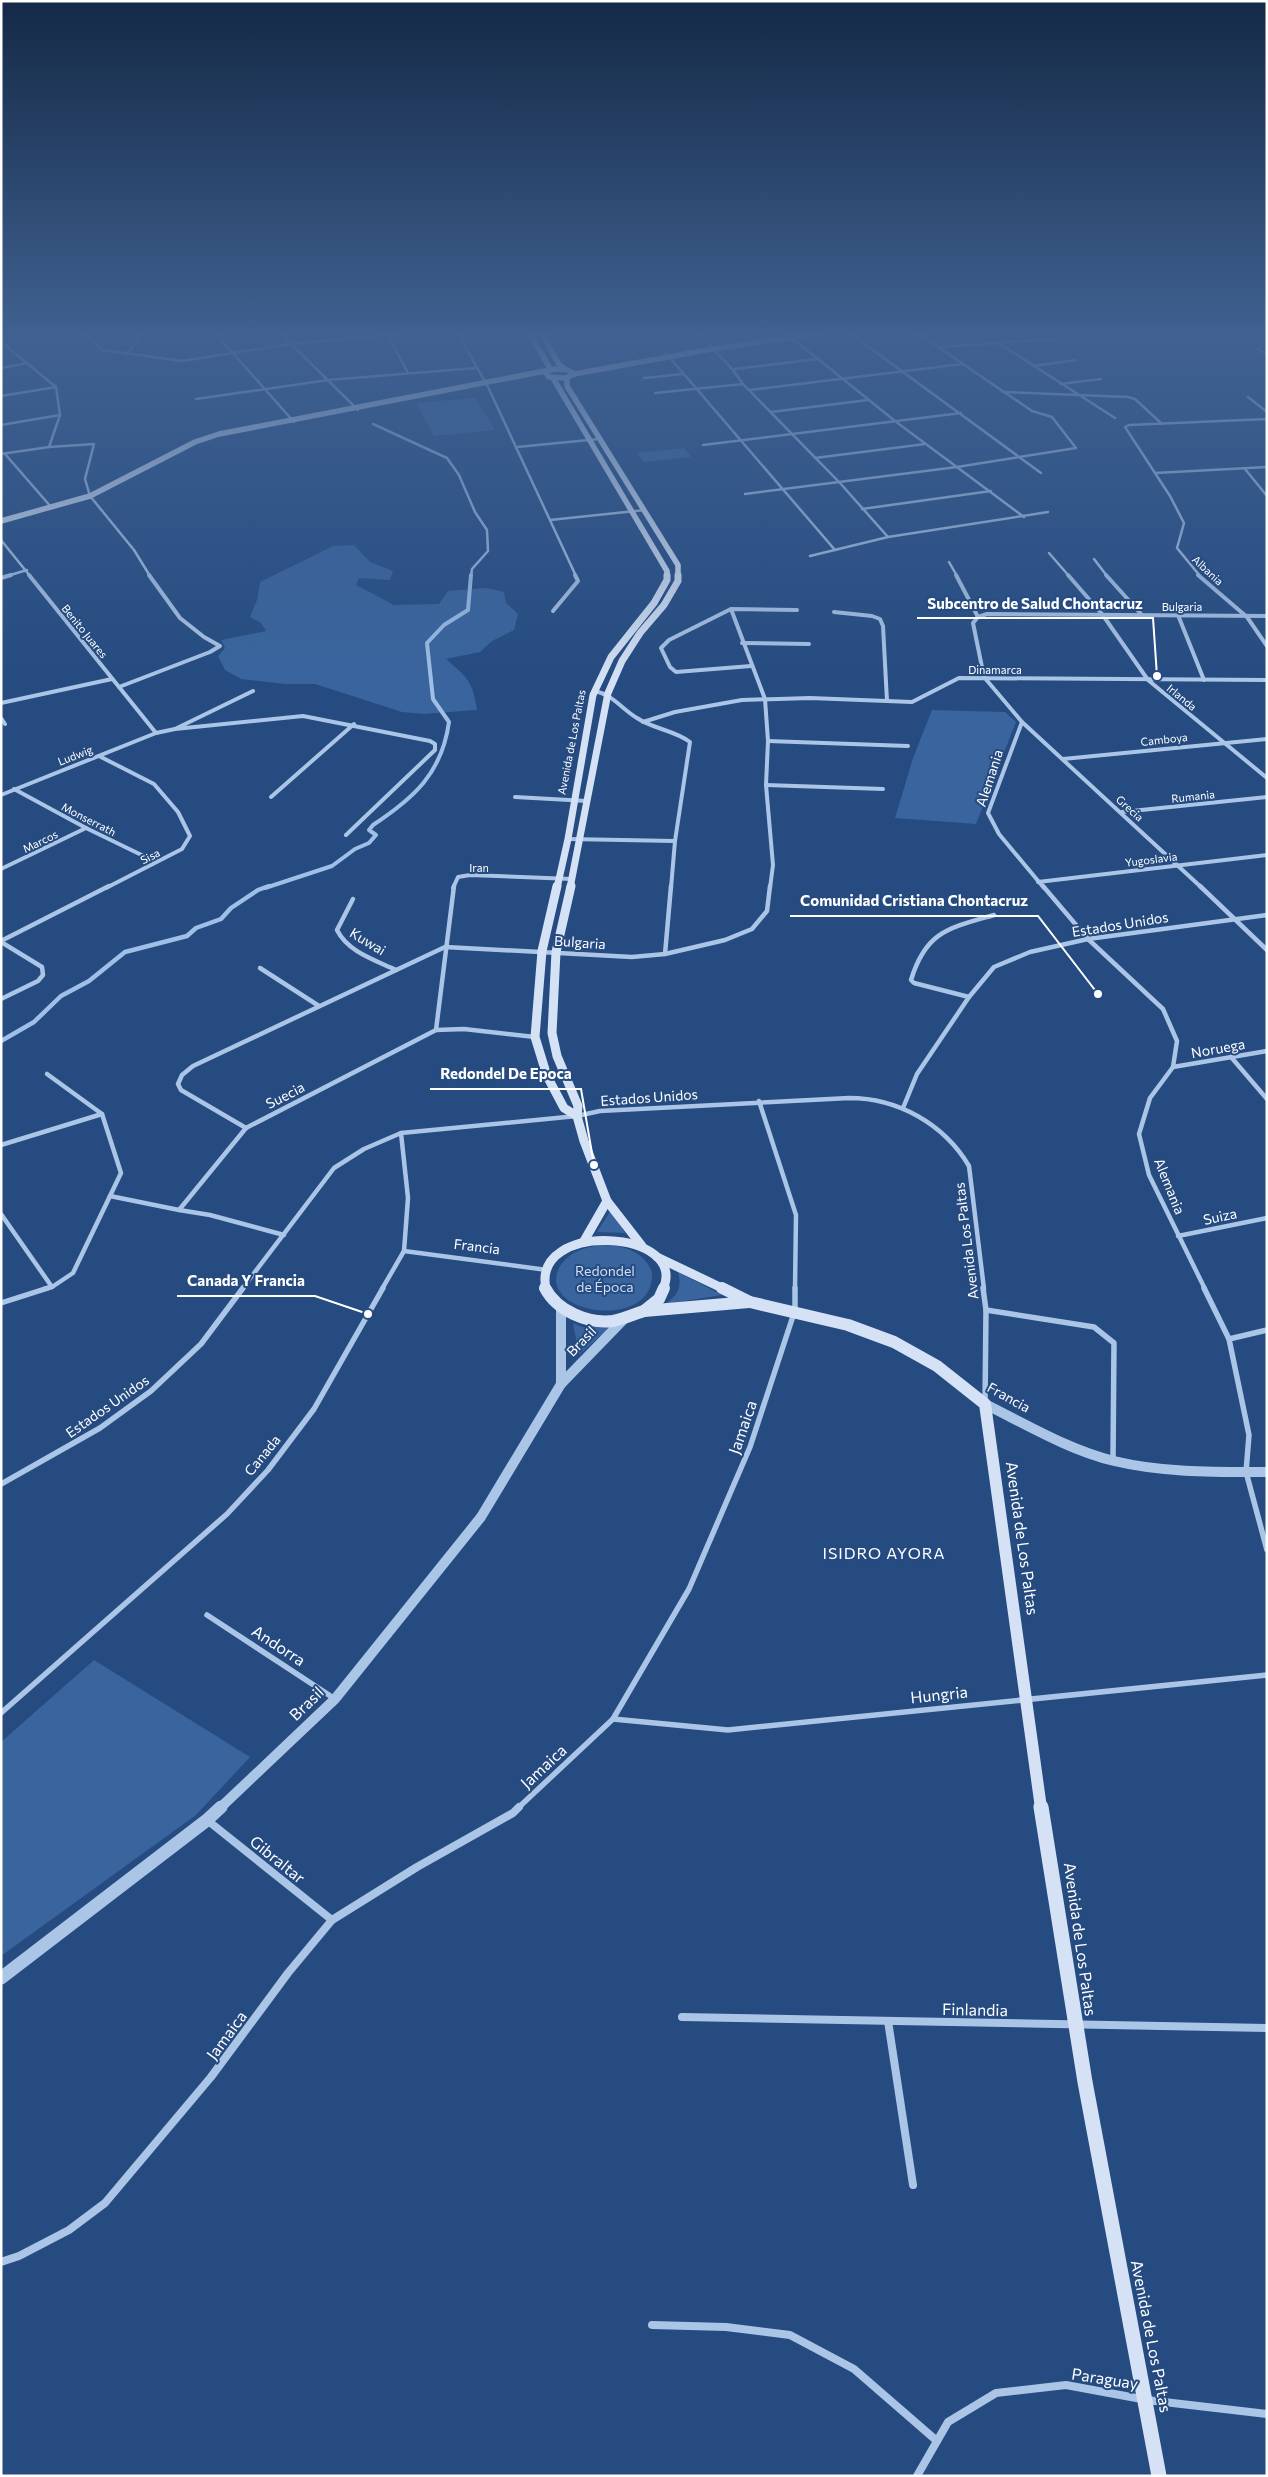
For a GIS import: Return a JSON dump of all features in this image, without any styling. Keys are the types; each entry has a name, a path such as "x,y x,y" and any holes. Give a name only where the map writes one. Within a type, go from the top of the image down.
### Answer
{"main road":[{"path":"1,526 92,498 193,450"},
{"name":"Avenida de Los Paltas","path":"577,1116 564,1108 547,1076 535,1037 542,951 568,839 595,691 611,657 628,633 654,603 667,580 667,571 596,450"},
{"name":"Avenida de Los Paltas","path":"606,450 678,565 678,581 664,605 640,633 622,661 608,693 581,840 556,952 552,1033 557,1056 578,1106 577,1116 607,1201 642,1246"},
{"path":"1,521 92,498"},
{"path":"584,1241 607,1201"},
{"path":"604,1238 624,1240 642,1246 656,1256 665,1270 666,1285 659,1299 644,1311 624,1319 590,1320 574,1316 561,1308 550,1297 545,1284 547,1270 555,1258 568,1248 584,1241 604,1238"},
{"name":"Francia","path":"656,1256 750,1302"},
{"name":"Francia","path":"644,1311 750,1302 795,1310 848,1324 894,1342 937,1366 985,1404"},
{"name":"Avenida de Los Paltas","path":"985,1404 1075,2024 1120,2272 1147,2400 1159,2476"}],"street":[{"path":"3,454 32,450"},
{"path":"93,450 85,479 92,498 134,550 146,571 180,618 204,637 220,646 204,655 119,687"},
{"path":"518,450 578,581 553,611"},
{"path":"747,450 835,550"},
{"path":"807,450 840,483 888,537"},
{"path":"815,458 881,450"},
{"path":"933,450 1024,517"},
{"path":"1008,450 1041,473"},
{"path":"746,494 957,467 1067,450"},
{"name":"Albania","path":"1138,450 1184,523 1177,548 1181,556 1193,571 1246,615 1267,646"},
{"path":"3,454 52,508"},
{"path":"1155,474 1267,467"},
{"path":"1245,469 1267,496"},
{"path":"862,509 991,491"},
{"path":"550,520 645,510"},
{"path":"810,556 888,537 1048,512"},
{"name":"Benito Juares","path":"1,540 156,733"},
{"name":"Irlanda","path":"1049,553 1102,614 1148,680 1267,778"},
{"path":"1094,559 1109,579 1142,615"},
{"path":"949,562 978,617 973,623 984,677"},
{"path":"1,578 27,570"},
{"path":"731,609 750,666 765,699"},
{"path":"750,666 676,672 670,667 661,648 669,640 731,609 797,610"},
{"path":"834,612 872,616 880,619 883,626 887,701"},
{"name":"Bulgaria","path":"978,617 987,614 1267,616"},
{"path":"1178,615 1204,680"},
{"path":"742,643 809,644"},
{"name":"Grecia","path":"984,677 1022,722 1122,812 1267,950"},
{"name":"Dinamarca","path":"643,722 691,708 765,699 912,702 929,696 942,683 959,678 1267,680"},
{"path":"1,703 112,679"},
{"path":"175,729 253,691"},
{"path":"595,691 608,693 628,713 643,722 681,736 690,742 675,841 664,954"},
{"name":"Bulgaria","path":"246,1128 181,1090 178,1084 182,1076 192,1066 445,947 632,957 664,954 725,940 752,929 767,911 772,850 766,785 768,742 765,699"},
{"path":"175,729 303,716 354,724 430,741 435,744 435,750 346,835"},
{"path":"1,718 5,724"},
{"name":"Alemania","path":"1022,722 988,813 999,834 1088,939 1163,1009 1177,1041 1174,1067 1150,1098 1139,1134 1149,1175 1229,1339 1249,1435 1246,1472 1267,1550"},
{"path":"270,798 354,724"},
{"name":"Ludwig","path":"1,794 156,733 175,729"},
{"name":"Camboya","path":"1063,759 1267,739"},
{"path":"768,742 908,746"},
{"name":"Sisa","path":"1,942 182,849 190,836 178,812 154,784 99,756"},
{"path":"766,785 883,789"},
{"name":"Monserrath","path":"14,789 86,828 156,862"},
{"path":"515,797 587,801"},
{"name":"Rumania","path":"1122,812 1267,798"},
{"name":"Marcos","path":"1,869 86,828"},
{"path":"568,839 675,841"},
{"name":"Yugoslavia","path":"1038,882 1267,855"},
{"name":"Iran","path":"445,947 454,883 458,877 470,875 572,879"},
{"name":"Kuwai","path":"353,899 337,930 340,938 347,944 396,970"},
{"path":"969,998 914,983 911,980 915,964 924,945 947,929 994,915"},
{"name":"Estados Unidos","path":"1,1484 100,1428 151,1391 201,1344 334,1168 364,1149 401,1133 428,1128 577,1116 600,1111 759,1101 866,1098 903,1108 917,1074 969,998 994,967 1030,952 1088,939 1267,915"},
{"path":"1,942 42,967 43,975 38,981 1,999"},
{"path":"436,1030 445,947"},
{"path":"260,968 319,1006"},
{"name":"Suecia","path":"179,1210 246,1128 436,1030 464,1028 535,1037"},
{"name":"Noruega","path":"1174,1067 1267,1051"},
{"path":"1231,1057 1267,1099"},
{"path":"1,1303 52,1287 73,1273 121,1173 102,1114 47,1074"},
{"name":"Jamaica","path":"1,2262 19,2256 69,2230 105,2202 211,2077 288,1973 332,1920 417,1867 513,1813 613,1719 690,1589 750,1447 795,1310 796,1215 759,1101"},
{"name":"Avenida Los Paltas","path":"903,1108 951,1139 963,1153 969,1166 986,1310 985,1404"},
{"path":"1,1145 102,1114"},
{"name":"Canada","path":"1,1713 227,1514 268,1470 314,1409 404,1252 408,1198 401,1133"},
{"path":"110,1196 210,1215 284,1235"},
{"path":"1,1214 52,1287"},
{"name":"Suiza","path":"1178,1236 1267,1218"},
{"name":"Francia","path":"404,1252 547,1270"},
{"name":"Brasil","path":"561,1308 561,1384"},
{"path":"986,1310 1094,1327 1114,1343 1113,1460"},
{"name":"Brasil","path":"1,1978 207,1820 335,1699 481,1517 561,1384 624,1319"},
{"path":"1229,1339 1267,1330"},
{"name":"Francia","path":"985,1404 1068,1446 1113,1460 1138,1466 1267,1472"},
{"name":"Andorra","path":"207,1615 335,1699"},
{"name":"Hungria","path":"613,1719 728,1730 1267,1675"},
{"name":"Gibraltar","path":"207,1820 332,1920"},
{"name":"Finlandia","path":"682,2017 1267,2028"},
{"path":"888,2021 913,2185"},
{"path":"652,2325 726,2327 790,2335 854,2369 936,2441"},
{"name":"Paraguay","path":"917,2476 948,2422 996,2393 1066,2385 1147,2400 1267,2414"}],"green space":[{"path":"685,450 691,457 644,462 637,453"},
{"path":"354,545 370,562 393,571 390,580 359,578 356,585 394,605 439,604 448,591 487,588 504,592 506,603 518,614 514,630 492,641 480,652 446,659 468,680 477,710 424,714 402,712 315,684 285,684 241,679 225,670 218,656 225,648 221,640 266,631 261,623 250,617 257,600 260,582 333,546"},
{"path":"932,710 1005,712 1016,722 976,824 895,818 913,758"},
{"path":"611,1210 625,1233 597,1232"},
{"name":"Redondel de Época","path":"605,1245 633,1251 644,1259 652,1272 648,1291 636,1303 618,1309 598,1310 579,1306 564,1297 557,1284 559,1268 568,1257 579,1250"},
{"path":"678,1272 722,1295 666,1304 674,1297 678,1290 680,1282"},
{"path":"573,1323 582,1327 610,1327 579,1355"},
{"path":"94,1660 250,1757 196,1815 1,1956 1,1742"}],"waterway":[{"path":"429,450 447,458 459,475 475,512 487,530 488,551 472,569 471,576"},
{"path":"265,888 332,866 355,849 369,843 376,835 369,830 373,825 401,805 433,770 440,756 449,722 433,699 427,643 444,625 468,610 471,575"},
{"path":"1,1041 34,1022 61,996 89,981 125,952 187,936 196,928 221,919 231,908 258,890 269,886"}],"place":[{"name":"Subcentro de Salud Chontacruz","path":"1157,676"},
{"name":"Comunidad Cristiana Chontacruz","path":"1098,994"},
{"name":"Redondel De Epoca","path":"594,1165"},
{"name":"Canada Y Francia","path":"368,1314"}],"district":[{"name":"ISIDRO AYORA","path":"884,1552"}]}
